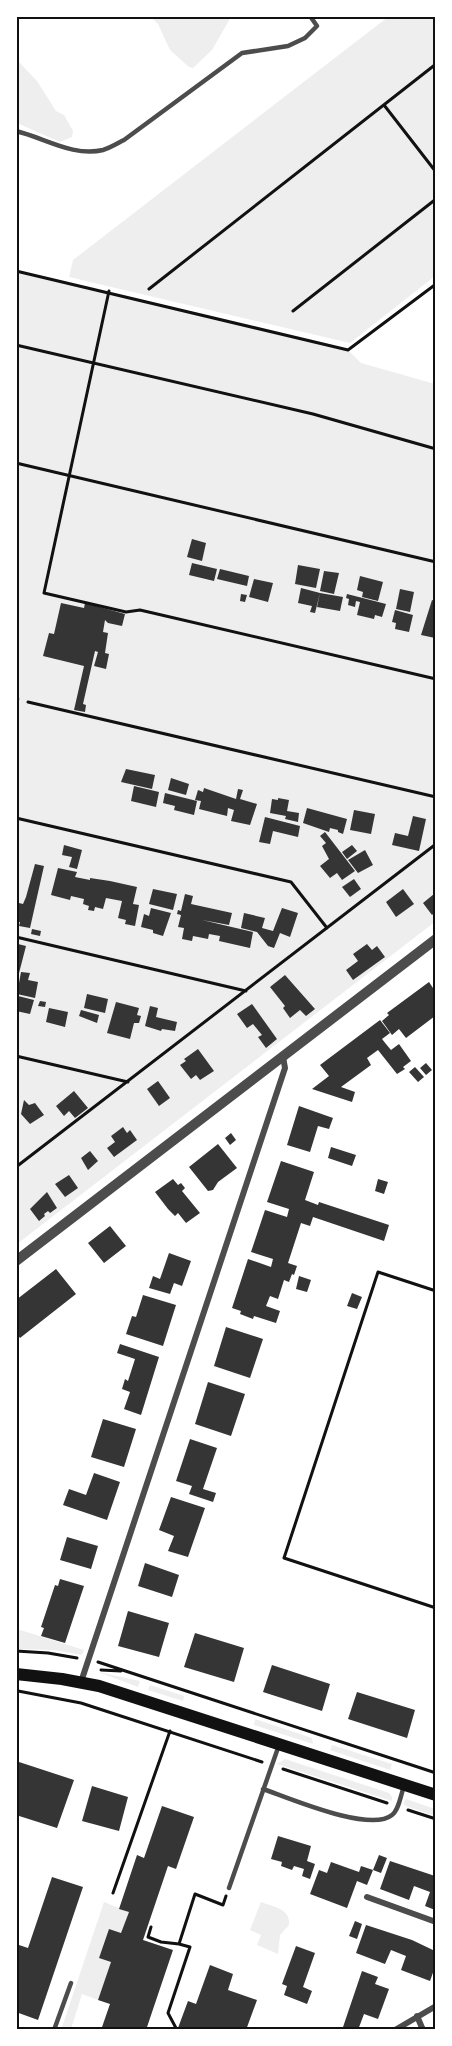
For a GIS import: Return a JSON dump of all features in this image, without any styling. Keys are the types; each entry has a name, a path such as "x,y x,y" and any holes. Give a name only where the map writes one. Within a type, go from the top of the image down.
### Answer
{"main road":[{"path":"16,1674 81,1682 116,1691 435,1795"}],"street":[{"path":"16,1262 435,939"},
{"path":"81,1682 285,1068 283,1057"},
{"path":"367,1897 435,1922"},
{"path":"395,2030 435,2006"},
{"path":"417,2016 423,2030"}],"lane":[{"path":"16,132 67,149 86,152 104,150 124,140 242,53 288,46 304,38 317,26 310,16"},
{"path":"229,1888 279,1745"},
{"path":"263,1789 344,1817 373,1821 386,1819 395,1813 404,1785"},
{"path":"54,2030 71,1983"}],"path":[{"path":"149,289 435,64"},
{"path":"384,105 435,172"},
{"path":"293,311 435,199"},
{"path":"16,271 109,291 348,350 435,284"},
{"path":"109,291 44,592 126,612 140,610 152,612 435,679"},
{"path":"16,345 313,414 435,449"},
{"path":"16,463 435,562"},
{"path":"17,700 435,797"},
{"path":"16,818 291,882 327,928"},
{"path":"16,1167 435,844"},
{"path":"16,937 246,991"},
{"path":"16,1056 128,1082"},
{"path":"435,1291 378,1272 284,1558 435,1608"},
{"path":"16,1651 81,1658"},
{"path":"96,1661 435,1773"},
{"path":"96,1669 126,1672"},
{"path":"16,1691 81,1703 435,1819"},
{"path":"113,1893 170,1731"},
{"path":"179,1944 195,1894 223,1905 229,1888"},
{"path":"151,1927 148,1937 161,1942 190,1947 168,2013 177,2030"}],"shaded area":[{"path":"151,17 231,17 212,50 193,68 170,50 158,24"},
{"path":"388,17 435,17 435,276 350,343 69,277 73,260"},
{"path":"16,59 37,81 56,111 64,115 73,131 72,137 60,142 17,123"},
{"path":"17,271 348,350 361,363 435,384 436,921 17,1244"},
{"path":"17,1629 84,1650 82,1655 54,1650 17,1649"},
{"path":"98,1672 140,1681 138,1687"},
{"path":"150,1685 184,1696 183,1701 148,1690"},
{"path":"255,1719 312,1738 313,1744 254,1725"},
{"path":"332,1745 392,1764 390,1770 330,1750"},
{"path":"285,1759 389,1793 392,1801 277,1764"},
{"path":"406,1799 435,1809 435,1816 406,1806 403,1803"},
{"path":"104,1902 129,1912 121,1933 109,1929 99,1958 111,1962 98,2000 82,1994 71,2029 61,2030"},
{"path":"261,1902 281,1909 289,1920 289,1925 280,1935 278,1954 257,1945 261,1935 250,1930"}],"building":[{"path":"192,539 206,543 202,561 187,557"},
{"path":"192,563 217,569 214,581 189,575"},
{"path":"298,565 320,569 316,588 295,584"},
{"path":"220,569 249,576 247,586 217,579"},
{"path":"324,571 339,573 334,594 320,591"},
{"path":"360,576 383,582 378,601 362,597 363,592 357,590"},
{"path":"254,579 273,583 268,602 249,597"},
{"path":"301,588 320,593 315,613 310,612 312,606 298,603"},
{"path":"400,589 414,592 410,612 396,609"},
{"path":"320,593 343,597 340,611 317,607"},
{"path":"241,594 247,595 245,602 240,601"},
{"path":"347,594 386,604 382,617 375,615 374,619 357,615 360,602 356,601 355,607 348,605"},
{"path":"432,600 435,601 435,638 421,635"},
{"path":"61,603 84,608 85,603 125,614 122,626 108,623 105,620 103,632 108,633 105,653 109,654 106,669 94,666 98,652 95,651 83,704 86,705 85,712 74,710 84,666 43,656 49,633 54,634"},
{"path":"395,610 413,615 409,632 395,629 396,623 392,622"},
{"path":"126,769 155,775 152,789 121,782"},
{"path":"171,778 189,784 186,795 168,790"},
{"path":"134,786 159,792 156,807 131,801"},
{"path":"204,788 236,799 238,789 243,790 240,799 257,804 250,825 231,821 234,810 228,808 227,816 199,809 201,801 195,800 198,790 203,792"},
{"path":"165,793 197,801 194,815 174,810 175,806 163,803"},
{"path":"278,798 289,800 287,811 299,813 298,822 285,819 286,816 270,813 272,799 278,800"},
{"path":"307,808 347,819 343,834 338,830 330,828 329,832 303,823"},
{"path":"354,810 375,814 371,834 350,830"},
{"path":"413,816 426,819 419,851 392,845 395,833 408,836"},
{"path":"265,817 300,826 298,837 273,831 270,844 259,842"},
{"path":"325,832 355,871 342,880 337,873 330,878 320,866 329,859 322,846 326,843 320,836"},
{"path":"64,845 82,850 77,869 69,867 72,857 62,855"},
{"path":"352,845 357,851 347,859 342,852"},
{"path":"365,850 373,865 358,873 348,860"},
{"path":"35,864 44,866 30,928 19,926 20,922 16,922 16,913 19,903 23,904 26,897"},
{"path":"58,868 77,872 75,877 137,887 133,904 139,905 135,926 125,924 126,920 118,918 122,901 106,898 103,909 95,907 94,911 88,910 89,906 83,904 84,899 71,896 70,900 51,895"},
{"path":"354,879 361,889 350,897 342,887"},
{"path":"153,889 177,894 173,910 149,904"},
{"path":"403,889 414,904 396,917 386,902"},
{"path":"185,894 193,896 191,904 232,913 229,925 202,920 253,932 250,948 219,941 220,936 209,934 208,939 193,936 192,941 182,939 184,928 178,927 181,915 177,914 178,910 181,911"},
{"path":"434,894 435,912 432,915 423,903"},
{"path":"151,908 171,913 163,936 141,927 144,914 149,916"},
{"path":"282,908 298,913 290,937 280,933 274,948 268,946 257,932 241,928 244,913 265,918 262,928 273,931"},
{"path":"32,929 41,931 40,936 31,934"},
{"path":"18,944 26,946 18,977 16,977"},
{"path":"367,944 372,950 377,946 385,957 353,980 346,970 358,961 353,954"},
{"path":"21,972 30,973 28,980 38,982 35,998 17,994"},
{"path":"285,975 315,1009 306,1016 300,1010 290,1018 283,1008 285,1006 270,987"},
{"path":"429,982 435,991 435,1016 406,1038 399,1029 392,1035 382,1021 389,1015 387,1013"},
{"path":"87,994 108,999 105,1013 84,1008"},
{"path":"18,996 34,1000 30,1014 16,1011"},
{"path":"40,1001 46,1002 45,1007 38,1006"},
{"path":"116,1002 139,1008 137,1015 141,1016 139,1023 134,1023 130,1039 107,1033"},
{"path":"252,1004 277,1039 266,1048 258,1037 262,1035 253,1024 247,1028 237,1014"},
{"path":"150,1006 158,1008 156,1017 177,1022 175,1031 162,1029 161,1031 145,1026"},
{"path":"49,1008 68,1012 65,1027 46,1022"},
{"path":"81,1010 99,1015 97,1023 79,1016"},
{"path":"380,1020 390,1033 382,1039 391,1050 399,1044 411,1061 403,1067 405,1069 397,1074 378,1050 367,1058 371,1065 341,1087 355,1092 352,1102 312,1089 329,1076 320,1065"},
{"path":"198,1049 214,1071 200,1080 196,1075 191,1079 180,1065 186,1061 184,1059"},
{"path":"426,1063 432,1070 426,1075 420,1068"},
{"path":"415,1067 424,1077 418,1082 409,1072"},
{"path":"158,1081 170,1098 159,1106 147,1089"},
{"path":"74,1091 88,1108 75,1118 69,1111 64,1116 56,1106"},
{"path":"24,1100 29,1105 35,1103 44,1115 30,1124 21,1114"},
{"path":"299,1106 333,1118 329,1129 318,1126 310,1152 287,1145"},
{"path":"123,1127 127,1133 130,1130 137,1140 114,1157 107,1148 115,1142 111,1136"},
{"path":"231,1133 236,1140 230,1145 225,1138"},
{"path":"218,1144 237,1168 218,1182 213,1190 208,1191 189,1167"},
{"path":"331,1147 356,1155 352,1166 328,1158"},
{"path":"90,1151 98,1161 88,1170 81,1158"},
{"path":"281,1161 314,1172 305,1200 318,1205 319,1202 389,1225 384,1241 313,1217 310,1226 301,1223 288,1263 297,1266 294,1275 292,1274 289,1282 284,1280 278,1299 270,1296 266,1306 280,1311 276,1323 254,1316 253,1319 232,1308 248,1259 271,1267 273,1259 251,1252 265,1210 287,1217 289,1209 267,1202"},
{"path":"69,1175 78,1188 65,1197 55,1184"},
{"path":"173,1179 185,1188 182,1191 200,1213 186,1223 178,1213 175,1216 168,1209 155,1192"},
{"path":"378,1179 388,1182 384,1194 375,1191"},
{"path":"47,1192 57,1208 50,1213 48,1211 39,1221 30,1209"},
{"path":"110,1226 126,1246 104,1263 88,1243"},
{"path":"169,1253 191,1261 182,1286 174,1283 170,1294 149,1288 153,1276 160,1279"},
{"path":"56,1269 76,1294 20,1338 16,1333 16,1300"},
{"path":"299,1276 311,1280 307,1292 296,1289"},
{"path":"352,1293 362,1297 357,1309 347,1306"},
{"path":"143,1295 176,1305 163,1346 126,1334 132,1316 136,1317"},
{"path":"226,1327 263,1339 250,1378 214,1366"},
{"path":"120,1344 159,1357 141,1415 124,1409 130,1392 122,1389 125,1379 128,1381 135,1359 117,1353"},
{"path":"208,1382 245,1394 231,1436 195,1424"},
{"path":"103,1419 136,1429 124,1467 91,1457"},
{"path":"190,1439 217,1448 203,1489 216,1493 213,1502 189,1494 192,1486 176,1481"},
{"path":"94,1473 120,1482 107,1520 63,1505 69,1489 86,1495"},
{"path":"171,1497 205,1508 188,1557 168,1551 174,1536 159,1530"},
{"path":"67,1537 98,1546 91,1569 60,1560"},
{"path":"145,1563 179,1575 172,1597 138,1586"},
{"path":"60,1579 84,1586 65,1643 41,1636 44,1628 41,1627 55,1585 58,1586"},
{"path":"128,1611 169,1623 159,1657 118,1646"},
{"path":"195,1633 244,1648 234,1682 184,1667"},
{"path":"272,1665 330,1684 322,1711 263,1692"},
{"path":"357,1692 415,1710 407,1738 348,1719"},
{"path":"16,1761 74,1780 57,1828 16,1815"},
{"path":"92,1786 128,1797 119,1831 82,1821"},
{"path":"162,1806 194,1817 176,1869 168,1866 143,1940 173,1950 146,2030 101,2030 110,2004 98,2000 111,1962 99,1958 109,1929 121,1933 129,1912 119,1909 137,1855 144,1858"},
{"path":"278,1836 311,1846 307,1861 315,1864 310,1879 302,1876 304,1869 294,1866 292,1870 281,1866 282,1862 271,1859"},
{"path":"379,1855 387,1858 381,1873 373,1870"},
{"path":"390,1861 435,1876 435,1910 425,1906 430,1892 414,1886 409,1900 380,1889"},
{"path":"331,1862 359,1872 361,1866 373,1870 367,1885 357,1881 347,1908 310,1894 319,1870 327,1873"},
{"path":"52,1877 83,1887 38,2020 16,2012 16,1944 28,1948"},
{"path":"355,1921 362,1924 357,1939 349,1936"},
{"path":"366,1925 412,1940 435,1951 435,1967 430,1981 401,1970 406,1956 391,1950 385,1964 356,1953"},
{"path":"296,1946 315,1953 303,1987 312,1991 307,2004 284,1995 287,1986 282,1984"},
{"path":"210,1965 233,1974 228,1990 257,2000 246,2030 183,2030 178,2028 188,2001 196,2004"},
{"path":"362,1971 378,1977 375,1984 389,1989 378,2019 364,2014 358,2030 342,2030"}]}
